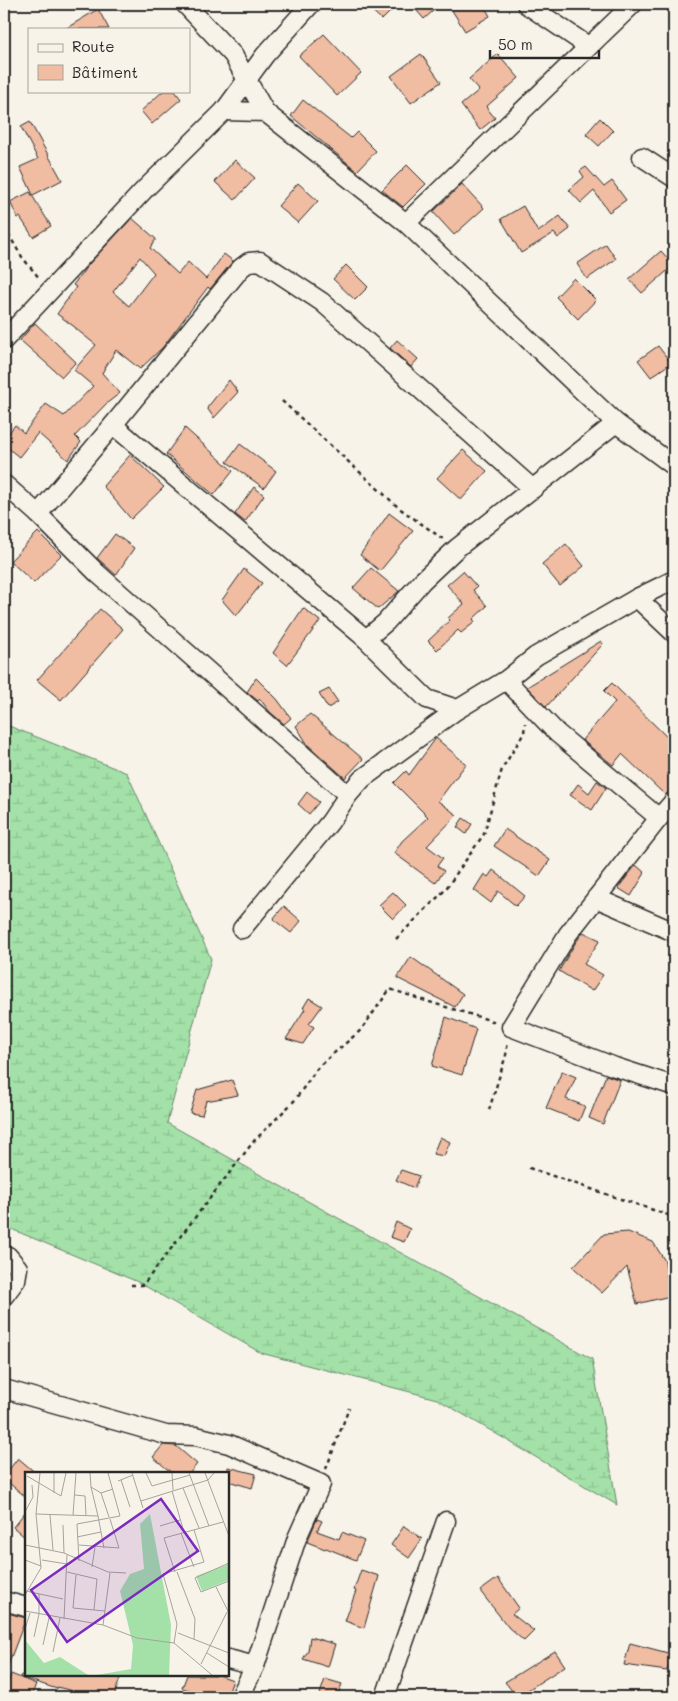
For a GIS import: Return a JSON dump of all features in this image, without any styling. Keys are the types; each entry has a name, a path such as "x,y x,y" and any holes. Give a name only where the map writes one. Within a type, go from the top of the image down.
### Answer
{"street":[{"path":"184,4 233,55 265,112 406,223 616,423 674,466"},
{"path":"4,340 145,189 224,111 248,81 265,55 311,4"},
{"path":"526,4 588,46"},
{"path":"406,223 633,4"},
{"path":"233,55 265,55"},
{"path":"224,111 265,112"},
{"path":"642,157 674,178"},
{"path":"38,514 241,268 249,262 260,262 322,302 533,489"},
{"path":"366,639 386,622 422,580 457,548 616,423"},
{"path":"113,425 366,639 427,699 458,709"},
{"path":"4,484 38,514 97,573 348,795"},
{"path":"242,929 330,822 348,795 362,779 458,709 506,680 536,656 637,598 674,580"},
{"path":"637,598 674,633"},
{"path":"506,680 557,733 659,818"},
{"path":"427,699 429,729"},
{"path":"674,801 568,934 511,1027 616,1067 674,1086"},
{"path":"596,898 674,932"},
{"path":"4,1254 18,1268 16,1280 4,1296"},
{"path":"4,1389 166,1435 196,1436 228,1444 321,1484 297,1538 244,1696"},
{"path":"385,1697 446,1521"},
{"path":"4,1601 25,1607"},
{"path":"229,1659 255,1666"}],"path":[{"path":"4,227 22,257 50,291"},
{"path":"282,401 400,508 457,548"},
{"path":"396,939 445,890 484,834 502,769 524,733 528,702"},
{"path":"131,1284 144,1285 254,1141 294,1101 319,1066 362,1030 390,989 511,1027 506,1055 489,1110"},
{"path":"529,1168 674,1217"},
{"path":"321,1484 349,1408"}],"green space":[{"path":"4,724 127,773 211,959 167,1123 592,1359 617,1505 437,1399 261,1353 138,1282 4,1226"}],"building":[{"path":"365,4 398,4 382,20"},
{"path":"411,4 441,4 424,19"},
{"path":"448,4 483,4 490,16 465,31"},
{"path":"98,9 108,28 67,28"},
{"path":"324,34 361,73 337,96 299,56"},
{"path":"421,54 441,82 411,103 391,76"},
{"path":"498,54 519,78 486,107 495,118 480,130 461,105 479,90 469,79"},
{"path":"162,92 176,92 181,99 152,124 141,111"},
{"path":"303,100 351,138 357,132 376,151 357,171 291,116"},
{"path":"600,118 613,131 599,146 586,134"},
{"path":"30,122 62,180 33,195 20,167 38,159 21,127"},
{"path":"235,160 255,178 235,200 215,182"},
{"path":"407,165 426,184 403,207 382,190"},
{"path":"586,167 604,187 612,181 626,200 609,212 594,191 581,203 569,190 584,177 580,171"},
{"path":"298,183 318,201 298,223 278,206"},
{"path":"462,184 484,208 454,235 433,212"},
{"path":"30,192 51,226 33,237 20,217 18,218 10,202"},
{"path":"523,206 538,232 560,216 570,229 558,238 554,233 521,253 501,219"},
{"path":"132,218 156,239 150,248 178,274 188,262 206,279 224,254 233,261 210,289 208,287 163,347 140,369 116,350 102,373 120,393 106,404 75,436 81,442 68,460 38,433 19,457 4,445 4,439 15,425 24,433 46,404 64,416 93,386 74,370 96,345 57,314 76,287 73,285 89,264","holes":["140,257 154,273 129,306 113,292"]},
{"path":"606,244 616,259 587,279 577,264"},
{"path":"661,251 674,265 642,293 629,279"},
{"path":"346,265 368,287 355,300 333,279"},
{"path":"574,278 596,300 578,319 556,297"},
{"path":"35,323 76,362 62,377 20,340"},
{"path":"397,340 418,359 411,367 390,348"},
{"path":"658,346 671,363 651,377 638,360"},
{"path":"229,380 238,392 214,418 207,408"},
{"path":"185,428 233,471 214,495 166,454"},
{"path":"240,444 276,471 264,488 227,462"},
{"path":"463,450 487,471 461,500 437,478"},
{"path":"130,455 164,487 131,519 103,486"},
{"path":"254,487 264,495 245,522 235,514"},
{"path":"389,513 413,531 380,571 360,555"},
{"path":"38,532 61,555 34,583 10,561"},
{"path":"115,534 134,548 116,575 97,558"},
{"path":"566,544 584,566 560,586 542,564"},
{"path":"371,568 399,591 378,609 353,588"},
{"path":"244,569 262,583 236,616 222,600"},
{"path":"463,571 477,587 473,590 487,606 473,619 475,622 461,633 458,630 437,650 428,641 450,620 448,618 464,604 447,585"},
{"path":"303,608 320,621 287,665 273,653"},
{"path":"100,609 123,629 61,700 37,680"},
{"path":"601,641 603,644 546,707 527,687"},
{"path":"256,678 277,699 291,718 284,724 270,712 260,699 258,701 247,692"},
{"path":"612,683 674,744 674,788 665,795 622,754 613,765 582,740 615,702 604,691"},
{"path":"329,689 338,702 328,708 319,694"},
{"path":"310,714 363,759 345,778 308,745 296,726"},
{"path":"436,738 466,764 438,801 457,815 427,846 443,858 437,866 444,871 435,883 394,853 402,841 428,817 394,783 406,771 409,775"},
{"path":"597,781 606,788 592,810 570,795 578,784 589,793"},
{"path":"307,792 319,802 309,814 298,804"},
{"path":"463,818 472,824 466,834 457,827"},
{"path":"505,829 550,860 539,876 494,846"},
{"path":"636,865 645,873 631,896 618,888"},
{"path":"493,870 525,896 516,906 498,891 491,903 474,890 484,874 488,877"},
{"path":"393,892 406,905 393,919 379,905"},
{"path":"284,906 301,921 291,933 273,919"},
{"path":"583,932 600,940 584,964 603,975 592,991 559,971"},
{"path":"411,957 463,994 455,1007 397,978"},
{"path":"309,998 322,1006 309,1024 314,1027 303,1044 286,1039 305,1009 303,1008"},
{"path":"446,1017 476,1029 462,1075 432,1066"},
{"path":"562,1071 576,1077 566,1099 585,1106 579,1121 546,1108"},
{"path":"606,1075 620,1080 603,1124 589,1118"},
{"path":"232,1080 238,1095 206,1101 202,1115 190,1113 197,1090"},
{"path":"440,1137 450,1142 444,1156 433,1154"},
{"path":"401,1170 419,1176 414,1188 396,1180"},
{"path":"396,1222 410,1229 404,1242 390,1237"},
{"path":"628,1232 653,1242 665,1261 670,1296 637,1304 627,1267 602,1293 573,1267 604,1234"},
{"path":"163,1445 176,1446 197,1464 191,1472 171,1472 153,1457"},
{"path":"18,1458 35,1472 25,1472 25,1496 4,1479 4,1476"},
{"path":"228,1467 256,1474 252,1488 229,1481"},
{"path":"25,1512 25,1537 13,1527"},
{"path":"317,1519 322,1521 317,1531 339,1539 342,1532 364,1541 356,1560 307,1542"},
{"path":"404,1526 422,1539 409,1558 391,1545"},
{"path":"361,1570 379,1576 364,1628 345,1621 356,1591 354,1590"},
{"path":"498,1578 519,1608 512,1614 534,1631 524,1641 509,1628 480,1591"},
{"path":"4,1612 25,1618 25,1621 4,1673"},
{"path":"310,1637 335,1644 328,1667 303,1659 308,1651"},
{"path":"630,1643 672,1654 667,1671 624,1665"},
{"path":"555,1651 565,1666 517,1697 505,1682"},
{"path":"11,1674 36,1684 31,1697 4,1697"},
{"path":"21,1675 121,1676 114,1697 88,1697 89,1695 57,1687 57,1689 20,1677"},
{"path":"187,1676 222,1676 233,1680 227,1697 214,1697 182,1688"},
{"path":"325,1679 342,1684 337,1697 319,1697"}]}
